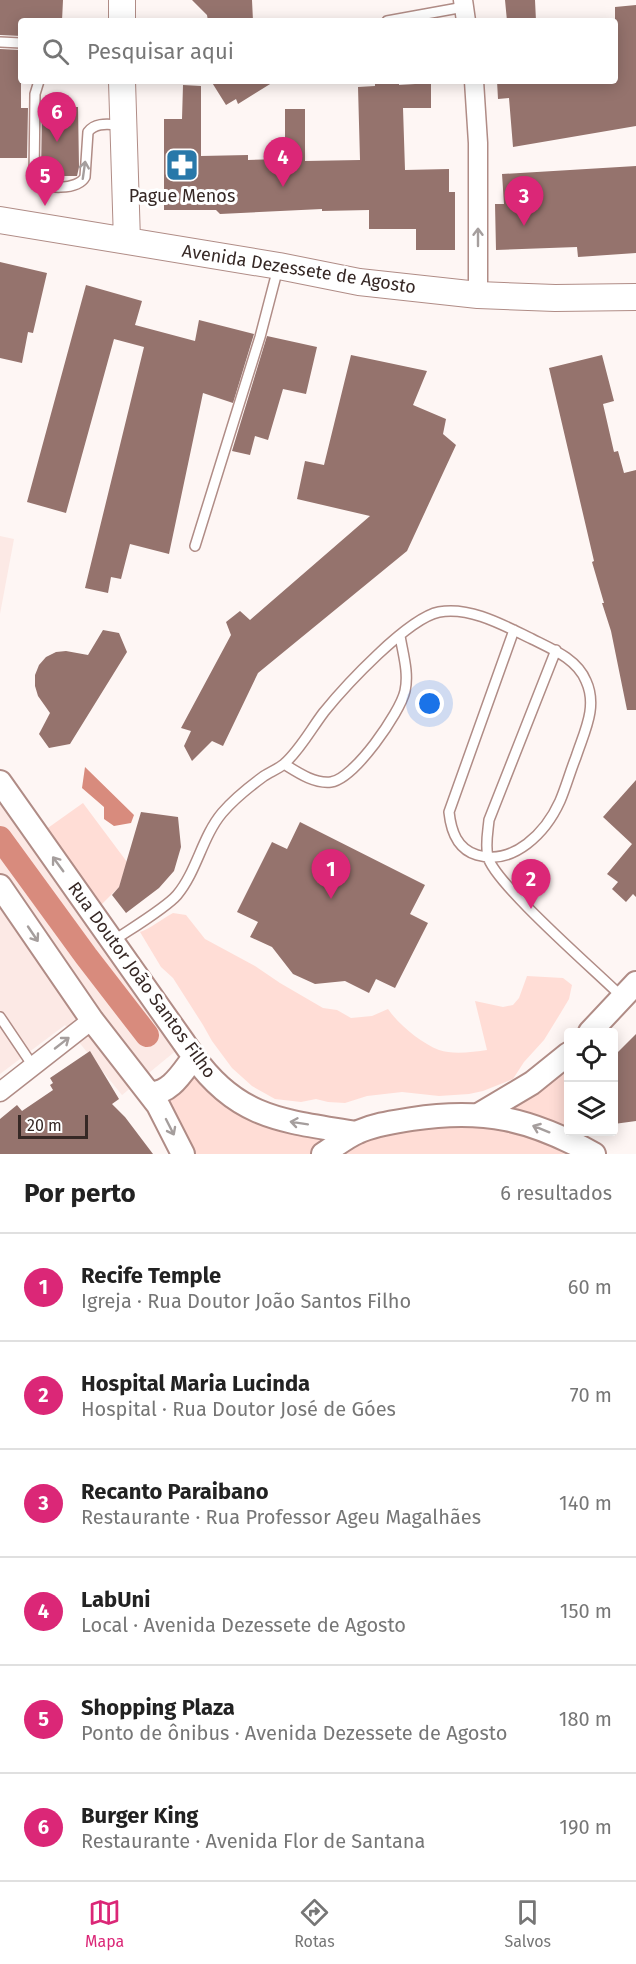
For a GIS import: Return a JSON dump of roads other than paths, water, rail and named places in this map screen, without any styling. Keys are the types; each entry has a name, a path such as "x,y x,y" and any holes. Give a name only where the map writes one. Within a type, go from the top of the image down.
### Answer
{"main road":[{"path":"122,0 122,18"},
{"path":"122,84 128,241"},
{"name":"Avenida Dezessete de Agosto","path":"0,220 279,266 359,282 478,295 555,298 636,297"}],"street":[{"path":"474,84 478,143 478,295"},
{"name":"Rua Doutor João Santos Filho","path":"0,783 194,1057 221,1089 252,1109 281,1120 356,1133"},
{"path":"0,886 92,1020 158,1105 183,1154"},
{"path":"594,1028 629,990"},
{"path":"0,1092 92,1020"},
{"path":"149,1093 154,1094 166,1089 177,1080 194,1057"},
{"path":"480,1114 532,1083 564,1057"},
{"path":"323,1154 356,1133 381,1124 439,1115 480,1114 533,1125 587,1145"}],"lane":[{"path":"406,18 464,9"},
{"path":"0,42 18,43"},
{"path":"38,84 34,94 34,180 44,187 77,185 85,177 88,132 91,127 98,124 123,125"},
{"path":"195,546 260,337 279,266"},
{"path":"113,941 176,897 190,877 200,850 221,814 239,795 284,764 332,704 400,636 424,617 441,612 468,612 514,630 556,650 574,663 586,680 591,698 590,718 559,802 541,831 526,845 509,854 488,858 471,853 459,844 450,828 449,812 514,630"},
{"path":"284,764 310,779 331,782 349,774 361,762 396,711 405,692 407,675 400,636"},
{"path":"556,650 489,820 488,858 497,873 515,893 629,990"},
{"path":"0,1017 33,1066"}],"waterway":[{"path":"0,838 147,1035"}],"place":[{"name":"Burger King","path":"57,142"},
{"name":"Pague Menos","path":"182,165"},
{"name":"LabUni","path":"283,187"},
{"name":"Shopping Plaza","path":"45,206"},
{"name":"Recanto Paraibano","path":"524,226"},
{"name":"Recife Temple","path":"331,899"},
{"name":"Hospital Maria Lucinda","path":"531,909"}]}
